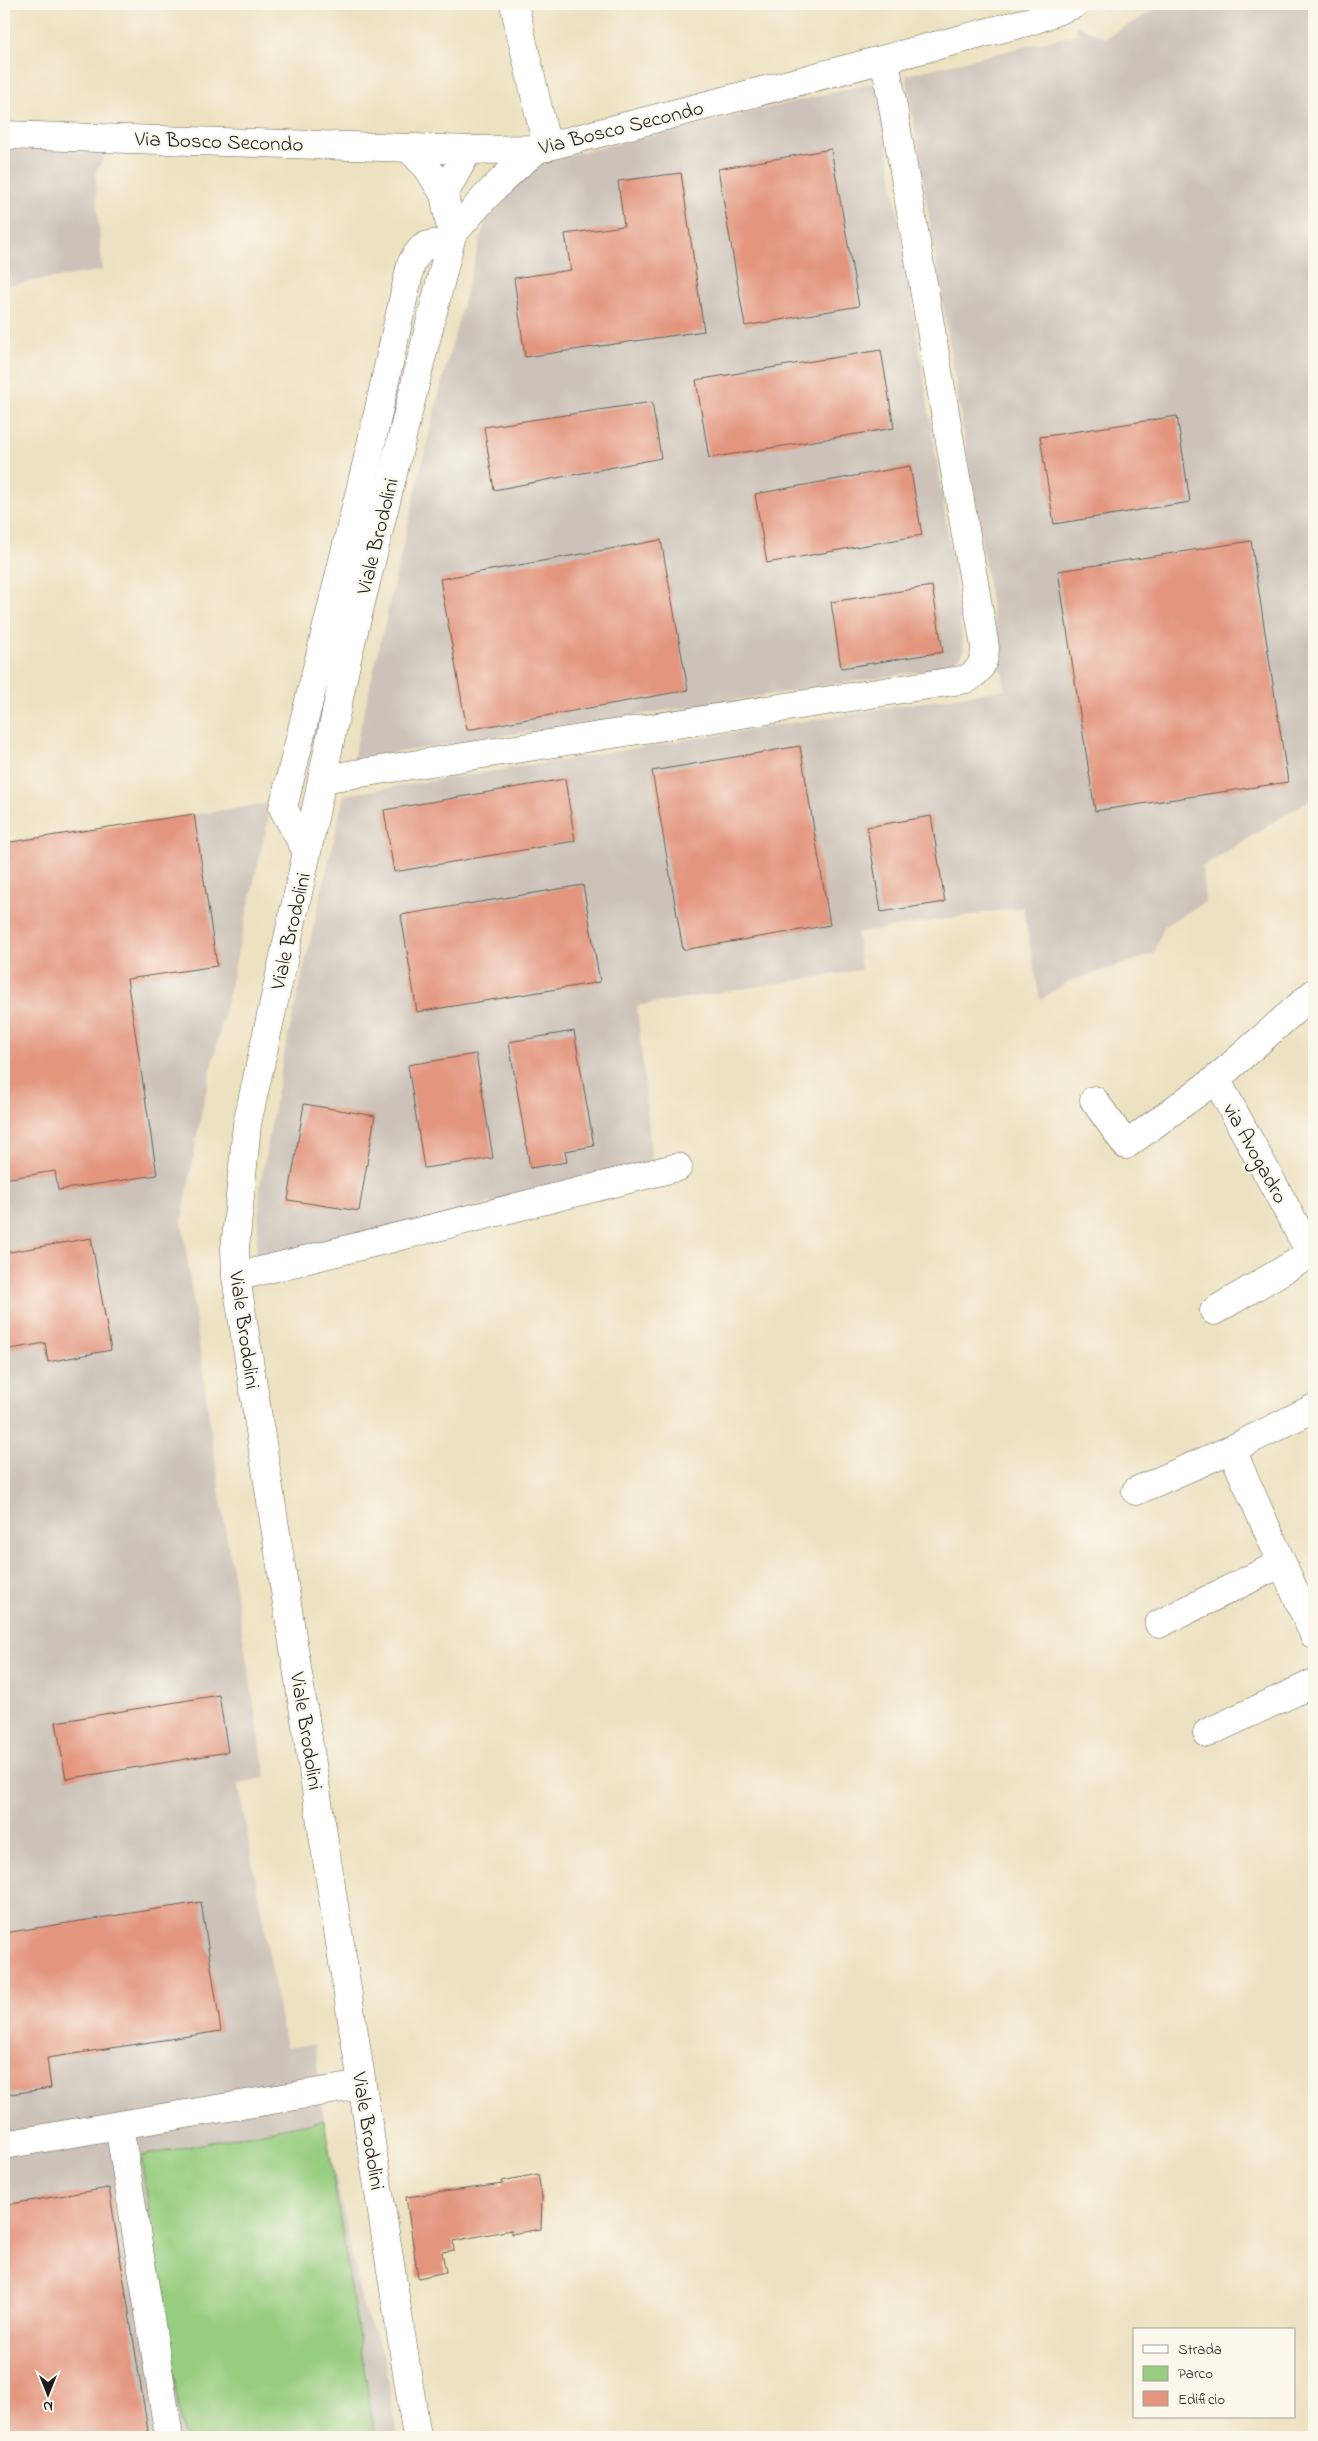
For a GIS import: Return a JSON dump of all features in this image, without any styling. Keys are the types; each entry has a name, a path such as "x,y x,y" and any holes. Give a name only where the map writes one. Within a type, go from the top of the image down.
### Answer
{"street":[{"path":"307,852 283,808 370,450 411,264 419,249 429,244 451,239 485,196 511,169 543,148 514,4"},
{"name":"Via Bosco Secondo","path":"4,135 471,150 543,148 1032,21 1075,4"},
{"path":"322,779 967,679 976,674 985,656 985,647 884,60"},
{"path":"4,149 26,146 42,135"},
{"path":"409,148 426,167 444,194 451,239"},
{"path":"471,150 485,196"},
{"path":"444,194 471,150"},
{"name":"Viale Brodolini","path":"416,2437 236,1277 235,1248 247,1124 347,659 451,239"},
{"name":"via Avogadro","path":"1094,1100 1126,1145 1216,1079 1314,993"},
{"name":"via Avogadro","path":"1214,1311 1313,1253 1216,1079"},
{"path":"236,1277 678,1167"},
{"path":"1136,1491 1234,1448 1314,1408"},
{"path":"1234,1448 1235,1457 1314,1634"},
{"path":"1159,1624 1282,1563"},
{"path":"1208,1733 1314,1683"},
{"path":"4,2144 362,2085"},
{"path":"119,2125 169,2437"}],"shaded area":[{"path":"1165,4 1314,4 1314,797 1202,867 1205,902 1164,926 1154,954 1070,981 1040,1000 1023,907 857,933 861,970 637,1006 652,1162 256,1261 260,1187 282,1063 344,795 1005,689 906,75 1078,34 1075,24 1105,38"},
{"path":"877,82 952,558 964,652 952,664 942,668 353,759 438,396 486,218 528,172 545,161"},
{"path":"4,148 107,152 95,173 102,270 4,286"},
{"path":"272,803 202,1109 182,1221 220,1495 266,1778 238,1783 286,2048 315,2044 324,2120 363,2309 384,2353 397,2437 4,2437 4,843"}],"green space":[{"path":"324,2120 375,2437 183,2437 141,2156"}],"building":[{"path":"831,149 859,306 745,326 718,169"},
{"path":"681,173 704,331 525,357 514,278 571,270 565,234 624,226 618,181"},
{"path":"881,350 894,428 709,458 696,380"},
{"path":"652,402 661,458 494,490 484,427"},
{"path":"1177,416 1190,502 1054,524 1040,437"},
{"path":"910,466 922,535 767,563 755,494"},
{"path":"661,540 688,690 467,730 440,579"},
{"path":"1251,541 1288,782 1095,811 1058,571"},
{"path":"932,586 943,652 841,668 831,602"},
{"path":"800,746 830,925 683,950 652,771"},
{"path":"565,779 575,841 394,872 384,810"},
{"path":"194,814 217,966 127,979 157,1175 58,1190 55,1171 4,1179 4,843"},
{"path":"931,816 945,902 881,912 867,827"},
{"path":"583,885 600,982 417,1012 401,915"},
{"path":"574,1031 594,1146 565,1151 567,1162 530,1168 509,1042"},
{"path":"476,1054 493,1158 424,1168 408,1065"},
{"path":"304,1104 375,1116 359,1211 288,1200"},
{"path":"91,1238 111,1350 48,1362 45,1343 4,1350 4,1253"},
{"path":"219,1695 228,1752 66,1779 56,1722"},
{"path":"201,1902 221,2031 47,2058 51,2088 4,2095 4,1933"},
{"path":"538,2174 542,2197 541,2229 511,2234 511,2230 453,2241 454,2250 442,2252 446,2272 418,2278 406,2197 503,2184 502,2181"},
{"path":"109,2188 149,2437 4,2437 4,2205"}]}
